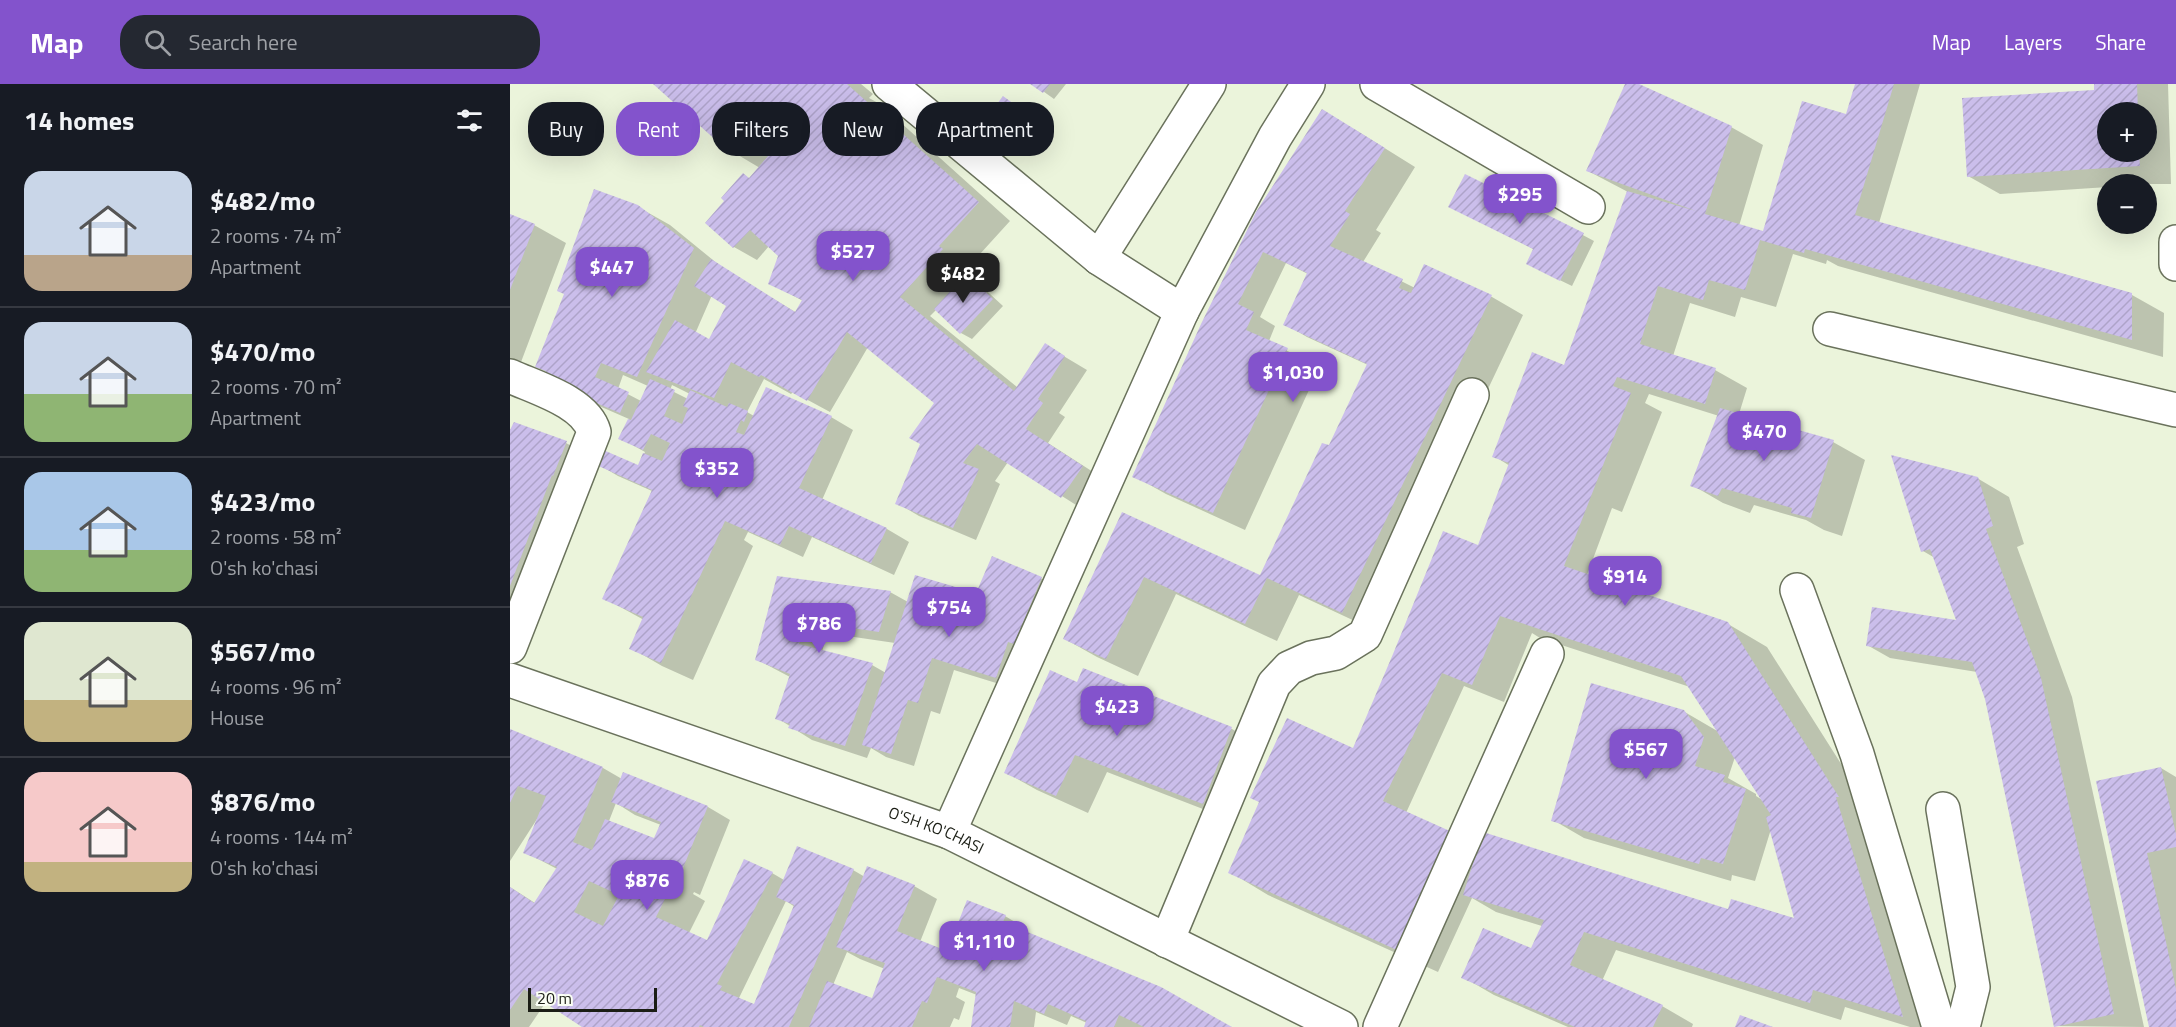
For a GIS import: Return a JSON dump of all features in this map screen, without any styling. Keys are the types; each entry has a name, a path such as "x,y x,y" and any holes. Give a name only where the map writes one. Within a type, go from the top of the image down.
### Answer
{"street":[{"path":"889,84 1099,258 1182,311"},
{"path":"1099,258 1209,84"},
{"path":"949,832 1182,311 1275,137 1308,84"},
{"path":"1377,84 1588,207"},
{"path":"2176,242 2176,264"},
{"path":"1830,329 2176,410"},
{"path":"510,376 570,403 586,416 594,432 510,647"},
{"path":"1167,941 1275,684 1289,668 1311,658 1336,653 1365,635 1472,395"},
{"path":"1797,590 1857,754 1939,1027"},
{"path":"1380,1027 1547,654"},
{"name":"O'SH KO'CHASI","path":"510,680 949,832 1341,1027"},
{"path":"1943,809 1973,987 1963,1027"}],"building":[{"path":"653,84 847,84 867,102 822,102 822,156 904,156 904,135 916,146 916,156 928,156 979,202 939,246 943,249 900,297 1014,391 1045,343 1065,356 1038,399 1043,403 1026,429 1083,466 1061,498 977,444 963,463 979,469 953,528 895,504 920,444 909,438 934,403 847,332 807,401 761,375 759,377 731,362 714,398 646,372 675,320 709,339 726,306 694,286 711,259 795,312 802,300 768,284 778,256 750,230 733,248 705,223 724,201 721,198 743,173 749,178 768,156 810,156 810,102 712,102 712,137 700,126 700,102 673,102"},
{"path":"1030,84 1050,84 1043,93"},
{"path":"1625,84 1639,84 1732,126 1705,214 1763,231 1802,101 1846,114 1855,84 1894,84 1855,215 2132,293 2132,340 1805,249 1804,253 1760,240 1745,290 1709,280 1703,300 1658,286 1640,344 1716,368 1705,404 1617,377 1613,386 1631,393 1564,566 1728,622 1839,797 1836,797 1903,1017 1813,990 1810,1003 1584,932 1570,965 1663,1005 1653,1027 1575,1027 1461,978 1483,928 1531,948 1544,920 1463,895 1483,832 1728,909 1731,899 1794,918 1766,817 1771,815 1681,676 1500,616 1472,685 1442,673 1383,801 1452,832 1399,951 1228,873 1259,802 1250,798 1287,718 1353,748 1443,531 1478,545 1509,463 1492,457 1532,352 1564,365 1627,191 1696,211 1586,171"},
{"path":"2094,84 2137,84 2138,102 2097,102 2097,162 2140,162 2140,166 1967,177 1962,98 2094,90"},
{"path":"1003,96 1011,102 998,102"},
{"path":"1322,109 1385,148 1345,211 1350,214 1330,246 1403,279 1399,288 1411,293 1424,264 1492,295 1342,613 1267,578 1245,624 1144,577 1106,659 1063,639 1122,512 1260,575 1322,443 1329,445 1367,364 1283,325 1307,273 1263,252 1238,304 1254,312 1246,330 1288,348 1213,513 1132,477 1201,324 1256,212"},
{"path":"1465,174 1584,233 1560,281 1526,264 1533,249 1448,207"},
{"path":"594,189 638,205 694,248 637,377 601,363 595,377 629,392 620,413 542,380 546,371 535,367 564,294 557,291"},
{"path":"510,214 535,224 510,290"},
{"path":"966,274 993,299 960,334 934,309"},
{"path":"650,379 675,390 664,416 682,424 688,408 683,406 690,390 727,407 729,403 748,411 744,422 741,420 736,432 744,435 766,387 832,416 799,488 887,528 871,563 789,526 780,545 725,521 661,663 629,649 643,617 602,599 652,490 594,464 601,449 638,465 643,453 662,461 670,443 651,434 643,450 618,439 628,419 631,420"},
{"path":"1720,408 1834,440 1811,518 1791,513 1792,508 1722,488 1718,496 1690,486"},
{"path":"514,422 567,441 510,586 510,430"},
{"path":"1891,455 1978,477 1993,526 1986,529 2041,678 2114,1014 2054,1027 1985,699 1972,662 1866,646 1872,607 1956,620 1930,549 1921,552"},
{"path":"992,556 1042,577 1014,644 1008,642 996,678 932,658 918,703 908,700 891,754 862,745 915,575 976,593"},
{"path":"777,576 891,591 879,632 805,621 799,644 873,663 845,746 788,728 790,724 775,719 790,674 755,660"},
{"path":"1083,668 1232,727 1203,804 1075,755 1056,796 1004,773 1050,670 1077,682"},
{"path":"1591,683 1684,710 1704,737 1695,766 1725,775 1723,782 1746,789 1723,864 1701,858 1699,864 1551,821"},
{"path":"510,729 603,767 573,842 592,850 605,819 654,838 661,822 611,802 623,772 708,806 677,883 674,881 656,917 707,940 744,859 773,872 717,984 722,986 720,990 754,1004 794,905 776,897 797,846 854,869 789,1027 704,1027 700,1025 699,1027 582,1027 524,989 510,1010 510,887 534,903 557,867 523,853 546,796 518,786 510,803","holes":["589,881 619,895 603,926 574,912"]},
{"path":"2161,767 2176,834 2176,847 2147,853 2176,989 2176,1027 2149,1027 2096,781"},
{"path":"867,866 915,885 897,931 947,951 967,900 1006,915 1003,922 1161,987 1232,1027 1144,1027 1119,1015 1114,1027 1084,1027 1086,1021 1048,1004 1044,1014 1014,1001 1010,1027 971,1027 976,992 937,977 927,1003 922,1001 912,1027 809,1027 827,981 872,998 885,963 836,947"},
{"path":"1740,1015 1773,1027 1735,1027"}]}
